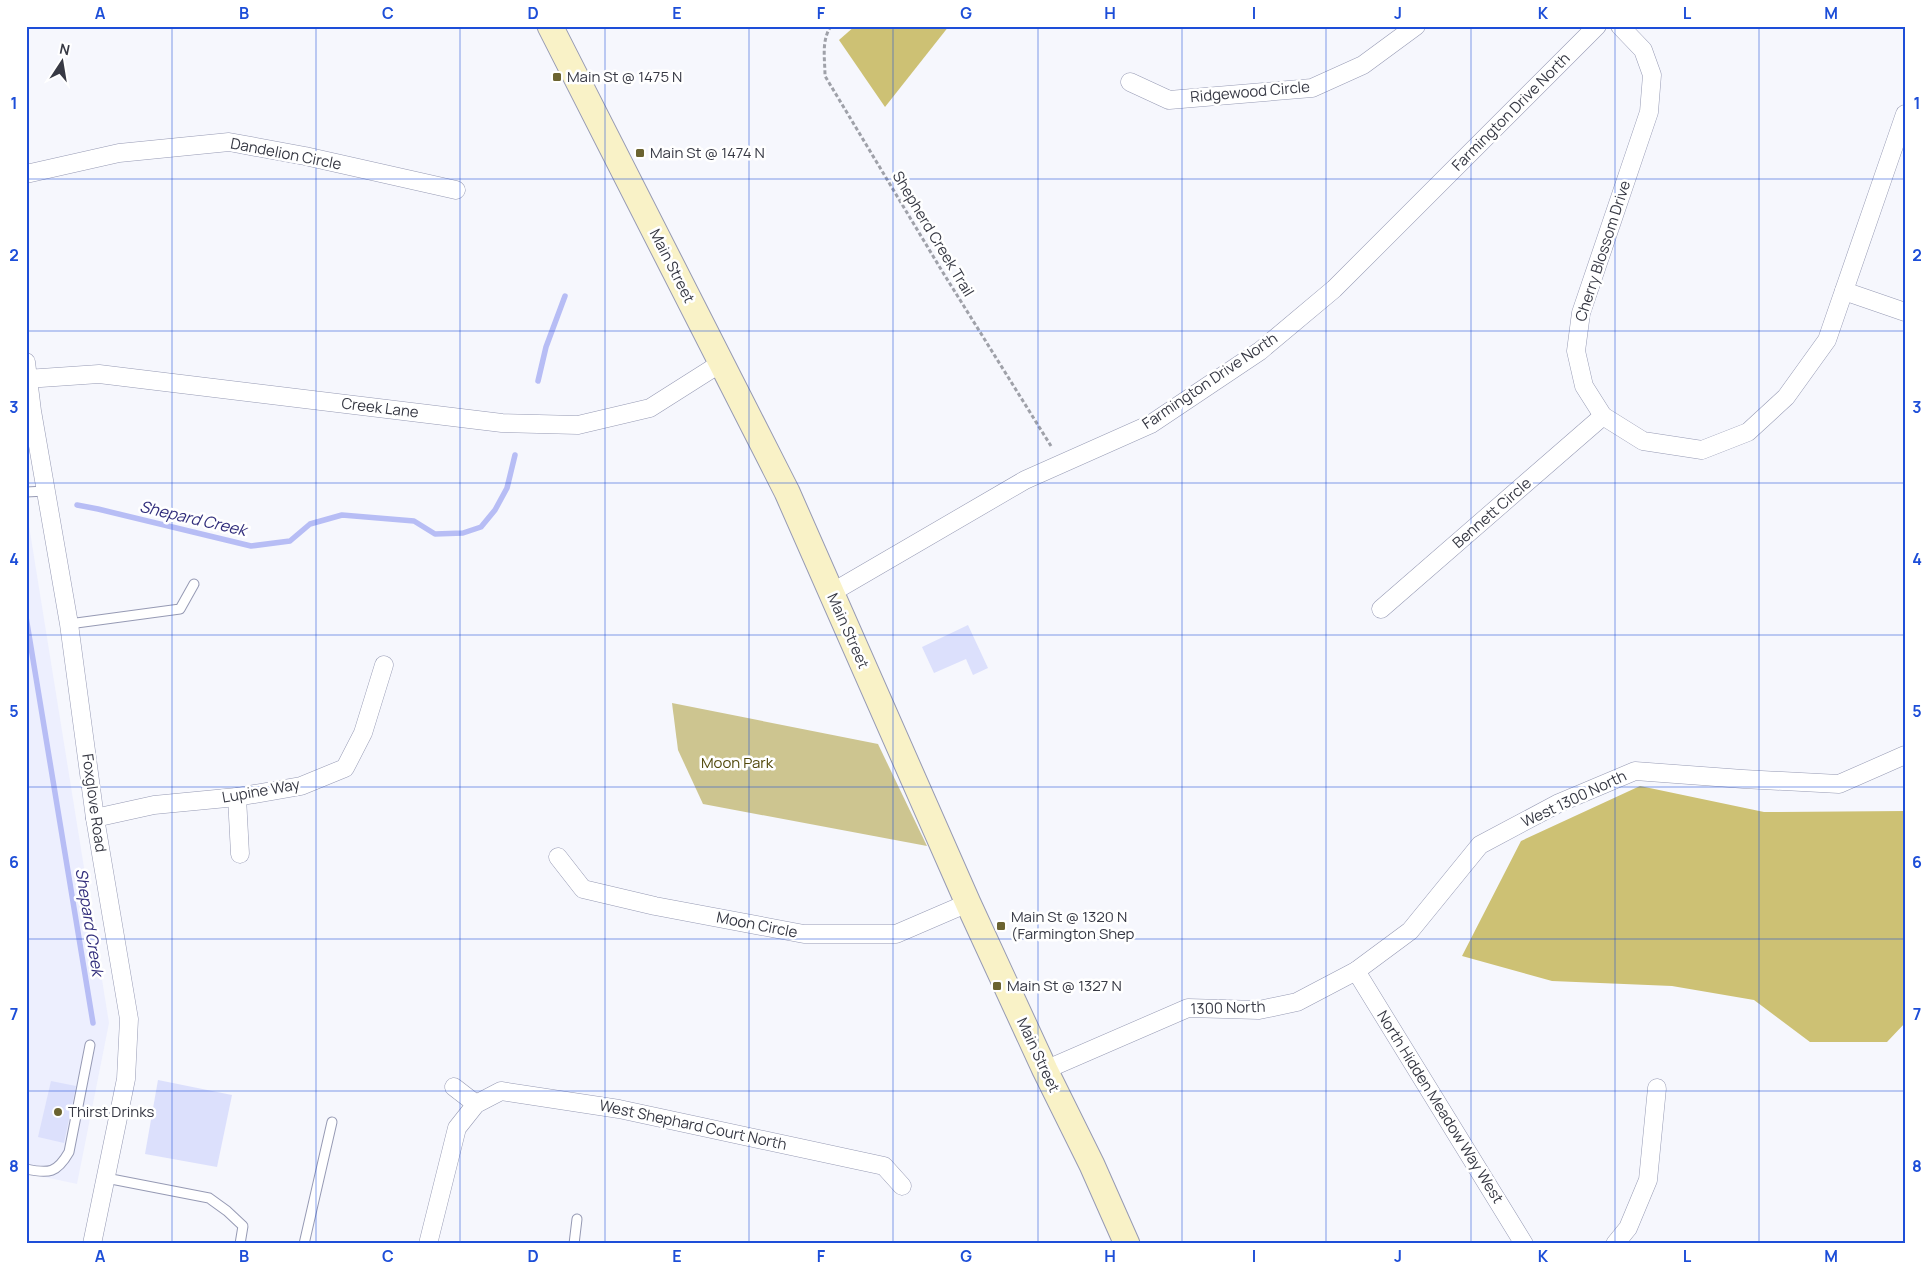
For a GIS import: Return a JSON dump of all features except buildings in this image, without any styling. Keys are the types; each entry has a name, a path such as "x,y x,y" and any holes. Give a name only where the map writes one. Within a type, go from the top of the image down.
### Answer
{"main road":[{"name":"Main Street","path":"550,26 787,492 968,904 1045,1070 1092,1165 1127,1244"}],"street":[{"name":"Ridgewood Circle","path":"1130,82 1169,100 1312,88 1363,65 1416,26"},
{"name":"Farmington Drive North","path":"831,593 1025,480 1151,424 1260,351 1334,289 1596,26"},
{"name":"Cherry Blossom Drive","path":"1620,26 1643,50 1652,75 1649,112 1581,313 1576,351 1584,386 1603,416 1643,441 1702,450 1748,432 1786,397 1827,340 1905,114"},
{"name":"Dandelion Circle","path":"26,174 119,153 229,142 305,156 456,190"},
{"path":"1844,291 1905,312"},
{"name":"Creek Lane","path":"27,373 99,374 502,423 578,425 650,408 721,363"},
{"name":"Foxglove Road","path":"27,373 32,412 69,624 96,818 129,1019 126,1079 92,1244"},
{"name":"Bennett Circle","path":"1381,609 1603,416"},
{"name":"Lupine Way","path":"96,818 154,805 237,797 301,786 345,768 363,732 384,665"},
{"name":"West 1300 North","path":"1356,971 1410,931 1480,845 1559,803 1635,771 1839,784 1905,755"},
{"path":"237,797 240,854"},
{"name":"Moon Circle","path":"558,857 583,889 655,906 804,934 896,934 968,904"},
{"name":"1300 North","path":"1045,1070 1188,1008 1259,1010 1297,1002 1356,971"},
{"name":"North Hidden Meadow Way West","path":"1356,971 1524,1244"},
{"path":"428,1244 457,1128 476,1104 454,1087"},
{"path":"1615,1244 1628,1228 1648,1180 1657,1088"},
{"name":"West Shephard Court North","path":"476,1104 501,1091 619,1108 884,1166 902,1186"}],"lane":[{"path":"26,492 46,491"},
{"path":"69,624 180,609 194,584"},
{"path":"26,1169 44,1173 61,1165 69,1152 90,1045"},
{"path":"304,1244 332,1122"},
{"path":"106,1178 209,1198 243,1226 240,1244"},
{"path":"574,1244 577,1219"}],"path":[{"name":"Shepherd Creek Trail","path":"831,26 826,33 824,44 825,76 951,287 1051,446"}],"shaded area":[{"path":"855,26 949,26 885,107 839,40"},
{"path":"26,507 109,1023 77,1184 26,1173"},
{"path":"1640,786 1764,812 1905,811 1905,1023 1887,1042 1810,1042 1754,1000 1672,986 1552,981 1462,956 1521,841"}],"green space":[{"name":"Moon Park","path":"672,703 878,744 927,846 703,804 678,750"}],"waterway":[{"name":"Shepard Creek","path":"538,381 546,347 565,296"},
{"name":"Shepard Creek","path":"77,505 251,546 290,541 310,524 342,515 414,521 435,534 463,533 481,527 495,510 507,488 515,455"},
{"name":"Shepard Creek","path":"26,617 93,1023"}],"place":[{"name":"Main St @ 1475 N","path":"557,77"},
{"name":"Main St @ 1474 N","path":"640,153"},
{"name":"Main St @ 1320 N (Farmington Shep","path":"1001,926"},
{"name":"Main St @ 1327 N","path":"997,986"},
{"name":"Thirst Drinks","path":"58,1112"}]}
